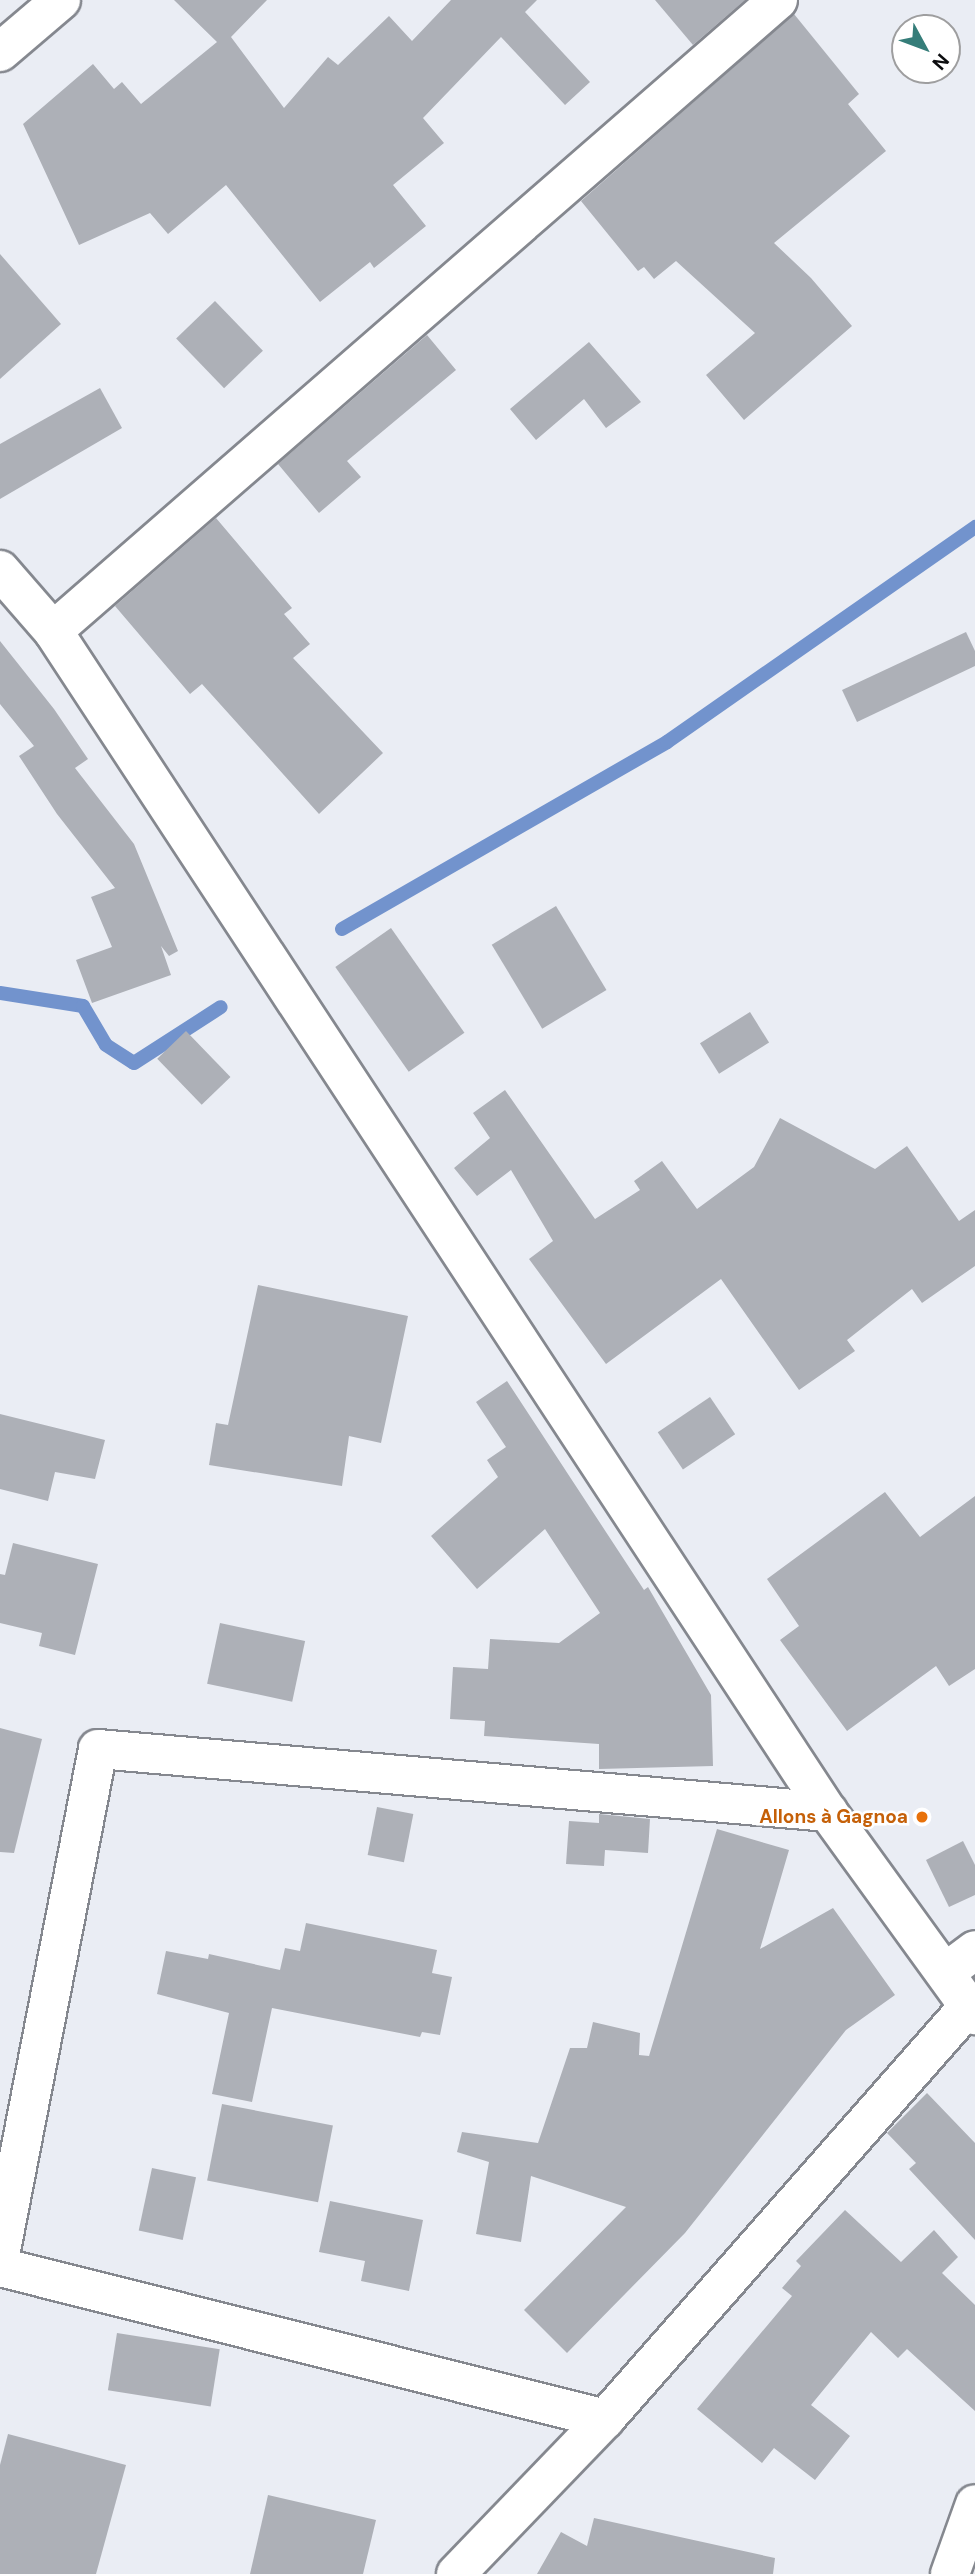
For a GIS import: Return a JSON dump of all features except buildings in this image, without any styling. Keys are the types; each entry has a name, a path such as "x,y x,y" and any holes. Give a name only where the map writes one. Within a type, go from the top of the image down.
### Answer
{"street":[{"path":"0,52 61,0"},
{"path":"53,631 778,0"},
{"path":"0,570 53,631 828,1812 960,1961 972,2011 605,2418 456,2574"},
{"path":"0,2255 98,1749 828,1812"},
{"path":"0,2267 605,2418"},
{"path":"950,2574 975,2504"}],"waterway":[{"path":"342,929 667,742 975,527"},
{"path":"0,993 83,1006 106,1045 134,1063 221,1007"}],"place":[{"name":"Allons à Gagnoa","path":"922,1817"}]}
